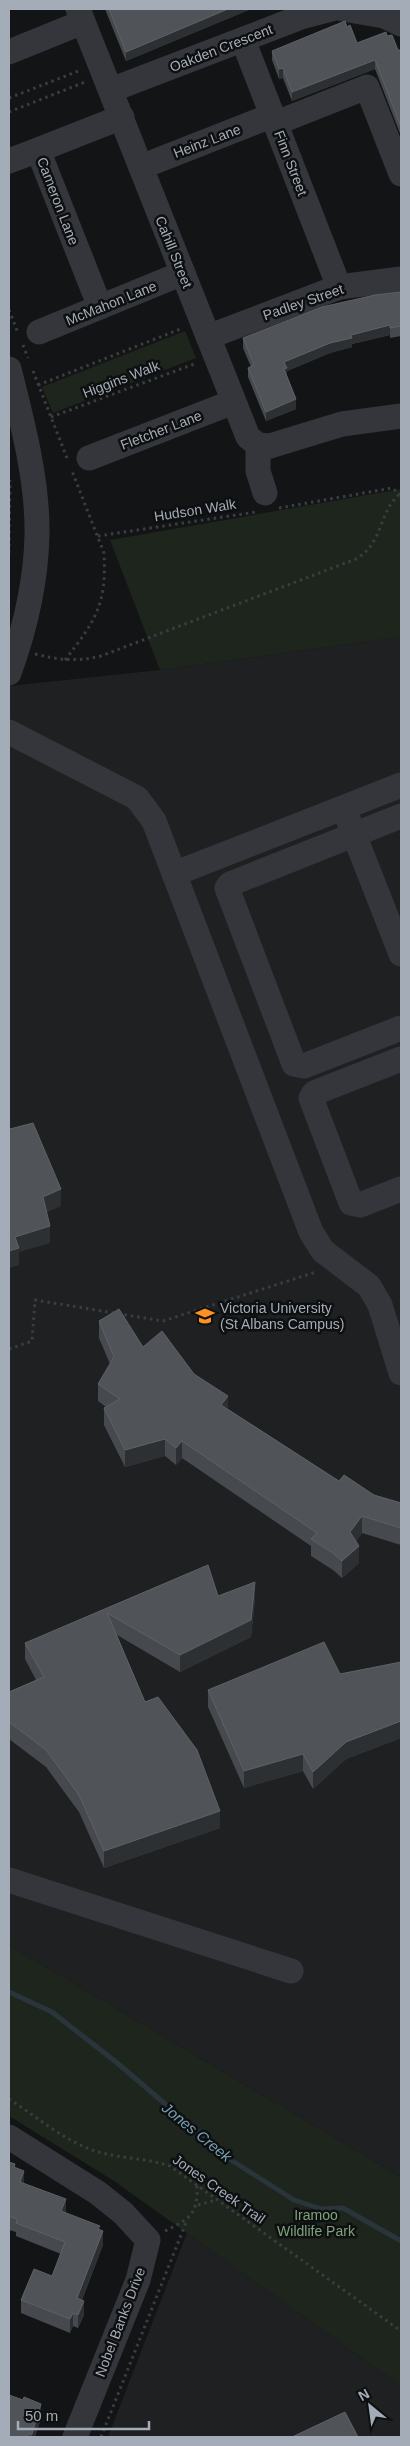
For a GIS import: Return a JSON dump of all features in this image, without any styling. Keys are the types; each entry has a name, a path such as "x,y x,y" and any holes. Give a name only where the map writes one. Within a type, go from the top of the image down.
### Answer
{"street":[{"name":"Oakden Crescent","path":"99,85 243,40 301,17 332,9"},
{"path":"343,9 384,16 401,24"},
{"path":"9,52 81,15"},
{"name":"Cahill Street","path":"81,15 99,85 122,117 248,437 258,445"},
{"name":"Finn Street","path":"243,40 339,287"},
{"name":"Heinz Lane","path":"141,167 367,87 401,174"},
{"name":"Cameron Lane","path":"100,307 38,150 122,117"},
{"path":"9,161 38,150"},
{"name":"McMahon Lane","path":"39,332 183,273"},
{"name":"Padley Street","path":"208,337 339,287 401,280"},
{"path":"9,369 24,430 37,533 34,570 23,634 9,673"},
{"name":"Fletcher Lane","path":"76,462 234,402"},
{"path":"266,501 258,471 258,445 270,446 342,424 401,416"},
{"path":"9,732 136,798 154,822 311,1232 322,1251 338,1265 369,1286 380,1305 401,1373"},
{"path":"174,874 401,785"},
{"path":"343,807 401,954"},
{"path":"401,816 230,884 227,893 294,1064 304,1066 401,1028"},
{"path":"401,1059 314,1094 310,1098 351,1203 360,1205 401,1189"},
{"path":"9,1880 291,1971"},
{"path":"9,2137 98,2193 123,2213 148,2240"},
{"name":"Nobel Banks Drive","path":"75,2437 138,2280 148,2240"}],"path":[{"path":"9,98 84,68"},
{"path":"9,112 99,85"},
{"path":"9,310 51,417 76,462 104,553 102,596 92,625 65,660"},
{"name":"Higgins Walk","path":"38,385 186,327"},
{"name":"Higgins Walk","path":"51,417 200,362"},
{"path":"9,552 11,516 10,473"},
{"path":"18,649 65,660 80,661 100,656 356,559 363,555 378,538 390,507 400,494 392,488 266,501"},
{"name":"Hudson Walk","path":"98,536 259,511 266,501"},
{"path":"9,1349 32,1341 35,1300 163,1321 338,1265"},
{"name":"Jones Creek Trail","path":"9,2099 87,2148 106,2154 154,2161 170,2166 401,2331"},
{"path":"197,2186 198,2205"},
{"path":"101,2437 187,2220 198,2205 216,2200"},
{"path":"148,2240 187,2220"}],"shaded area":[{"name":"Victoria University (St Albans Campus)","path":"401,637 401,2177 9,1945 9,686 160,670"},
{"path":"187,2233 401,2386 401,2437 108,2437"}],"green space":[{"path":"185,331 196,358 53,413 42,387"},
{"path":"401,489 401,637 160,670 110,540"},
{"name":"Iramoo Wildlife Park","path":"9,1945 401,2177 401,2386 114,2181 9,2116"}],"building":[{"path":"109,9 228,9 126,52"},
{"path":"345,21 347,27 350,25 357,43 386,32 387,36 392,35 398,50 401,50 401,127 375,60 292,92 283,68 279,69 272,51"},
{"path":"401,292 401,326 390,328 390,325 351,335 352,338 330,343 284,362 287,368 284,369 296,399 266,412 248,368 254,365 243,338 322,307 375,295"},
{"path":"33,1123 61,1189 43,1197 50,1226 15,1237 19,1248 9,1251 9,1126 10,1129"},
{"path":"119,1309 143,1347 162,1331 194,1374 228,1396 221,1405 339,1481 344,1475 374,1495 401,1503 401,1528 362,1516 350,1532 359,1546 342,1561 311,1539 317,1533 182,1441 176,1448 165,1439 125,1450 104,1408 120,1399 98,1384 114,1357 99,1321"},
{"path":"208,1565 218,1596 255,1582 251,1620 180,1655 107,1613 145,1702 158,1697 197,1750 220,1811 104,1851 79,1795 46,1750 9,1722 9,1692 44,1677 25,1643"},
{"path":"324,1642 340,1674 401,1662 401,1721 346,1742 313,1772 303,1754 244,1771 208,1690"},
{"path":"9,2162 15,2164 14,2167 24,2171 20,2182 66,2199 61,2211 100,2226 98,2229 103,2231 77,2298 84,2301 78,2315 73,2313 70,2319 21,2300 34,2269 52,2276 65,2242 16,2223 17,2219 9,2216"},
{"path":"9,2395 23,2400 24,2397 41,2404 32,2434 29,2433 26,2437 9,2437"},
{"path":"345,2412 358,2437 292,2437"}],"waterway":[{"name":"Jones Creek","path":"9,1992 52,2012 116,2062 231,2160 294,2200 321,2209 343,2208 401,2241"}],"place":[{"name":"Victoria University (St Albans Campus)","path":"205,1316"}]}
